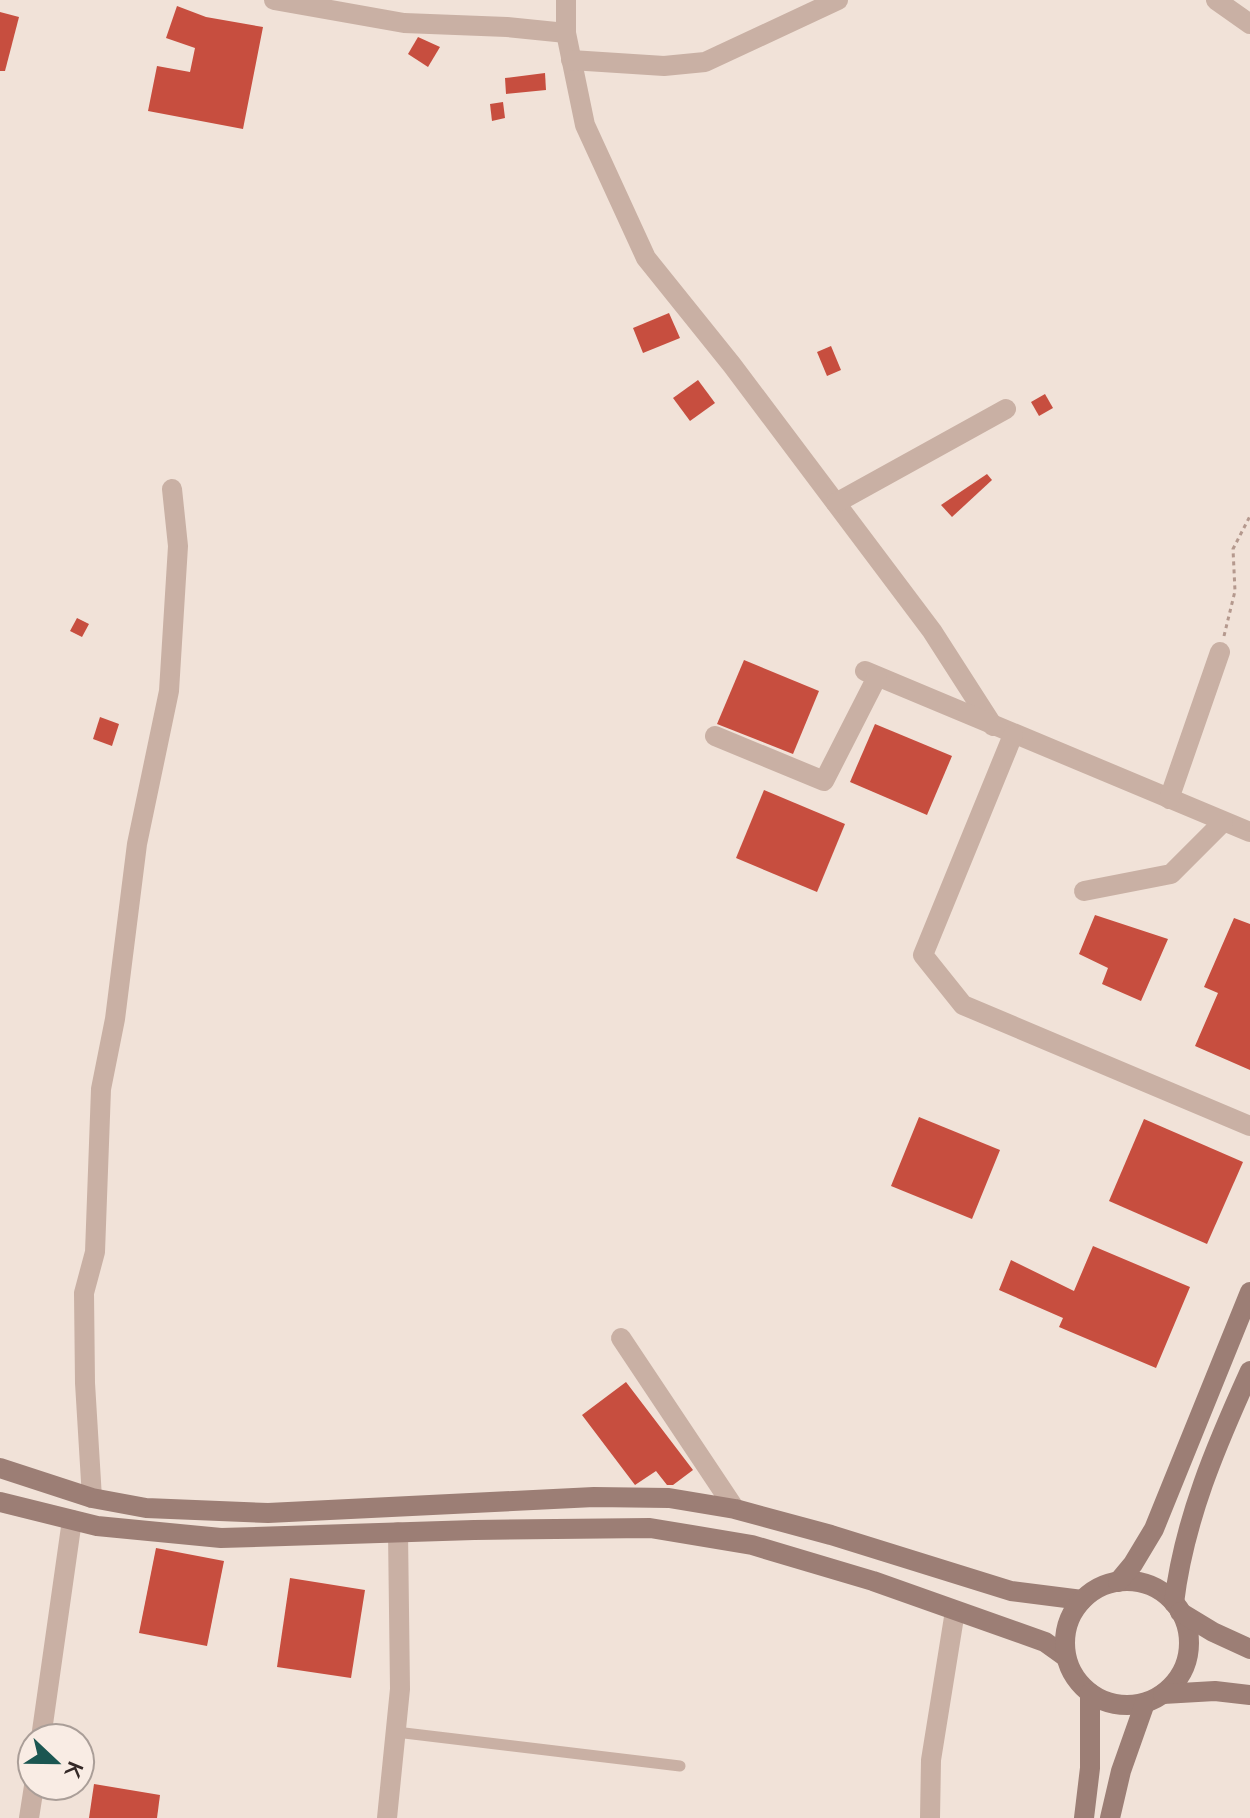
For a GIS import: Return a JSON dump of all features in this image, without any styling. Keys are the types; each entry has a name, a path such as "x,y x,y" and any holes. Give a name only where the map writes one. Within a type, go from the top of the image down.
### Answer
{"main road":[{"path":"1118,1582 1154,1529 1250,1292"},
{"path":"1110,1818 1121,1771 1154,1698 1177,1679 1186,1661 1189,1640 1177,1608 1186,1535 1211,1459 1250,1371"},
{"path":"0,1468 92,1498 146,1508 268,1513 594,1497 669,1498 735,1509 831,1535 1011,1591 1082,1600"},
{"path":"0,1502 97,1526 221,1538 650,1528 752,1545 873,1581 1045,1642 1066,1657"},
{"path":"955,1611 966,1579"},
{"path":"1250,1649 1213,1632 1177,1608 1158,1590 1139,1582 1118,1582 1099,1588 1082,1600 1070,1617 1065,1637 1066,1657 1074,1676 1090,1693 1105,1702 1124,1706 1154,1698 1215,1691 1250,1695"},
{"path":"1084,1818 1090,1768 1090,1693"}],"street":[{"path":"274,0 349,6 404,23 566,33"},
{"path":"566,0 566,33 585,125 646,258 732,365 932,631 993,726"},
{"path":"571,60 664,66 705,62 838,0"},
{"path":"1216,0 1250,24"},
{"path":"836,503 1006,409"},
{"path":"92,1498 85,1383 84,1293 95,1252 101,1089 115,1019 137,844 169,691 178,546 172,489"},
{"path":"1169,799 1220,652"},
{"path":"715,736 824,781 871,674 1250,832"},
{"path":"1013,735 923,955 963,1005 1250,1126"},
{"path":"1084,891 1171,874 1223,822"},
{"path":"621,1338 735,1509"},
{"path":"43,1722 72,1520"},
{"path":"387,1818 400,1689 398,1532"},
{"path":"930,1818 931,1760 955,1611"}],"lane":[{"path":"396,1732 680,1766"}],"path":[{"path":"1220,652 1235,591 1233,549 1250,516"}],"building":[{"path":"177,6 206,17 263,27 243,129 148,111 157,66 190,72 195,48 166,38"},
{"path":"0,12 19,17 5,71 0,71"},
{"path":"418,37 440,47 428,67 408,54"},
{"path":"545,73 546,90 506,94 505,78"},
{"path":"503,102 505,118 492,121 490,104"},
{"path":"669,313 680,338 643,353 633,328"},
{"path":"831,346 841,370 827,376 817,352"},
{"path":"698,380 715,403 690,421 673,398"},
{"path":"1045,394 1053,408 1039,416 1031,402"},
{"path":"987,474 992,480 952,517 941,505"},
{"path":"77,618 89,624 82,637 70,631"},
{"path":"744,660 819,691 793,754 717,724"},
{"path":"100,717 119,724 112,746 93,739"},
{"path":"875,724 952,756 927,815 850,782"},
{"path":"764,790 845,824 817,892 736,858"},
{"path":"1095,915 1168,939 1141,1001 1102,984 1108,968 1079,954"},
{"path":"1234,918 1250,924 1250,1070 1195,1046 1218,993 1204,987"},
{"path":"919,1117 1000,1150 972,1219 891,1186"},
{"path":"1144,1119 1243,1162 1207,1244 1109,1201"},
{"path":"1093,1246 1190,1287 1156,1368 1059,1327 1063,1318 999,1290 1011,1260 1074,1291"},
{"path":"626,1382 693,1470 673,1485 667,1485 656,1471 635,1485 582,1415"},
{"path":"156,1548 224,1561 207,1646 139,1633"},
{"path":"290,1578 365,1590 351,1678 277,1667"},
{"path":"96,1784 160,1795 157,1818 89,1818 91,1802 96,1802"}]}
